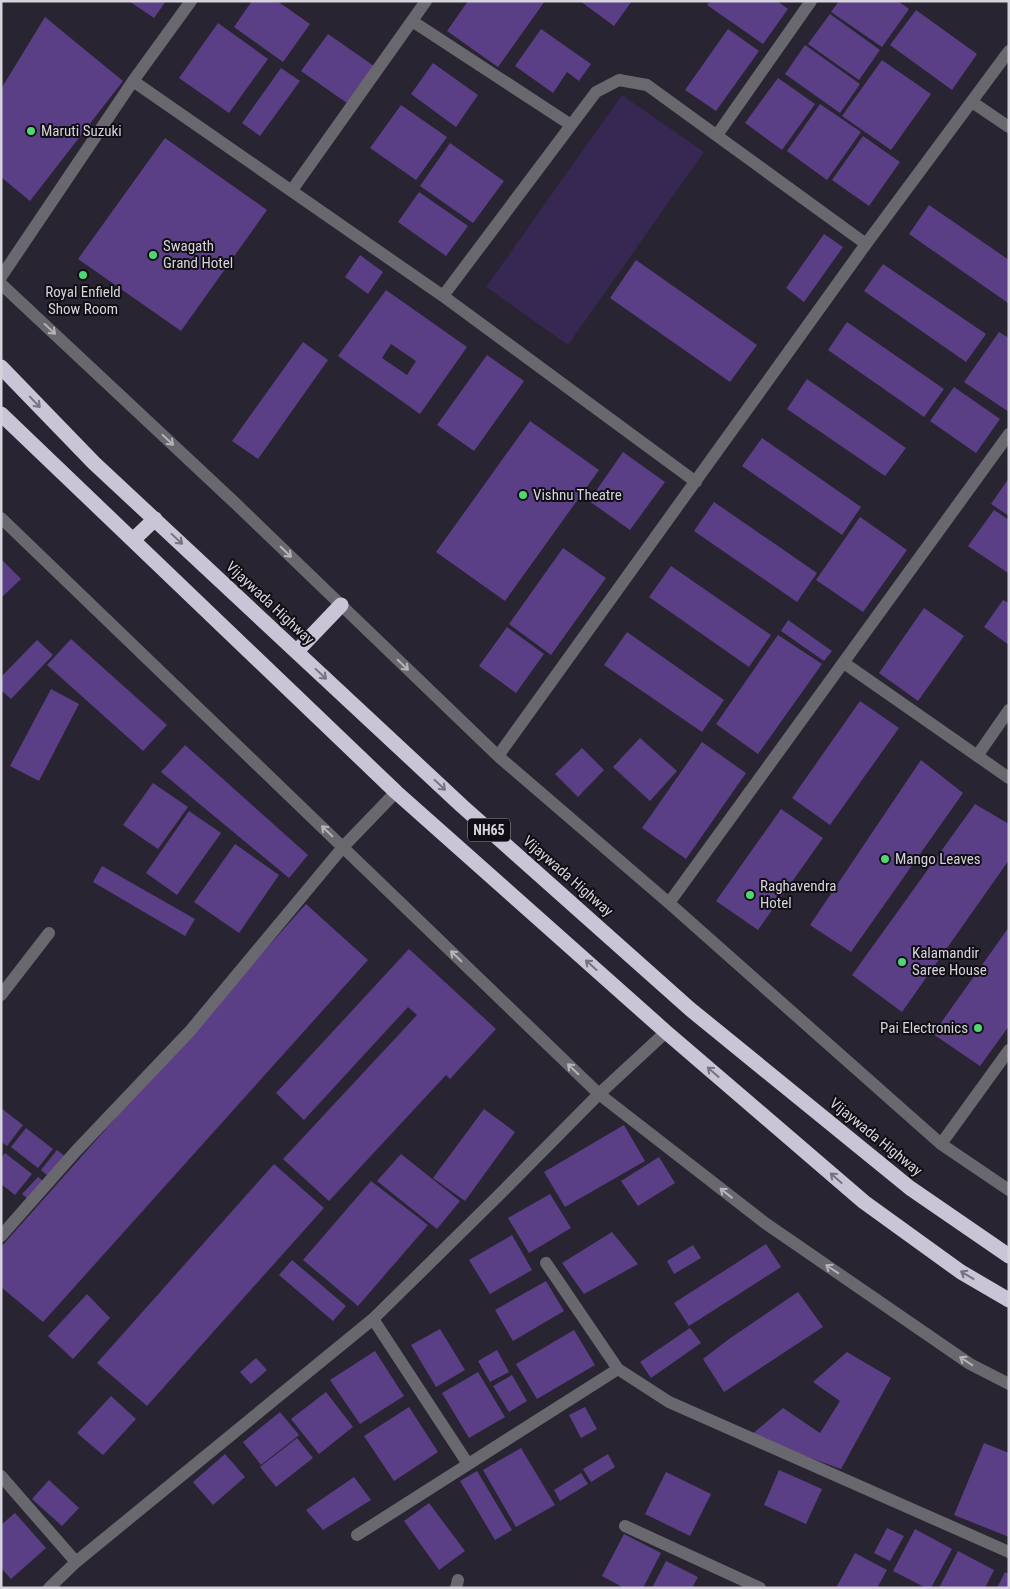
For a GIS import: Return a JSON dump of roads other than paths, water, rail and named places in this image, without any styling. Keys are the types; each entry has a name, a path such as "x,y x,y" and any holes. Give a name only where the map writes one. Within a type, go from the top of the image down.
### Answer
{"highway":[{"name":"Vijaywada Highway","path":"1,367 94,463 462,806 690,1009 910,1188 1009,1256"},
{"name":"NH65","path":"1,414 396,792 666,1032 864,1202 961,1272 1009,1300"},
{"path":"133,540 155,519"},
{"path":"296,651 341,605"}],"street":[{"path":"1,276 133,81 191,1"},
{"path":"292,190 426,1"},
{"path":"717,135 811,1"},
{"path":"412,21 571,125"},
{"path":"498,756 866,244 1009,51"},
{"path":"443,296 596,92 619,80 647,85 866,244"},
{"path":"133,81 443,296 696,482"},
{"path":"972,102 1009,127"},
{"path":"1,284 227,495 498,756 669,903 941,1144 1009,1190"},
{"path":"669,903 1009,434"},
{"path":"1,518 599,1094 765,1224 970,1364 1009,1384"},
{"path":"844,663 1009,778"},
{"path":"977,756 1009,710"},
{"path":"1,1236 76,1151 190,1031 343,847 396,792"},
{"path":"1,995 49,932"},
{"path":"48,1588 76,1562 373,1319 599,1094 666,1032"},
{"path":"941,1144 1009,1050"},
{"path":"546,1263 618,1369 669,1402 1009,1552"},
{"path":"373,1319 468,1464"},
{"path":"357,1535 618,1369"},
{"path":"1,1476 76,1562"},
{"path":"625,1526 760,1588"}],"place":[{"name":"Maruti Suzuki","path":"31,131"},
{"name":"Swagath Grand Hotel","path":"153,255"},
{"name":"Royal Enfield Show Room","path":"83,275"},
{"name":"Vishnu Theatre","path":"523,495"},
{"name":"Mango Leaves","path":"885,859"},
{"name":"Raghavendra Hotel","path":"750,895"},
{"name":"Kalamandir Saree House","path":"902,962"},
{"name":"Pai Electronics","path":"978,1028"}]}
